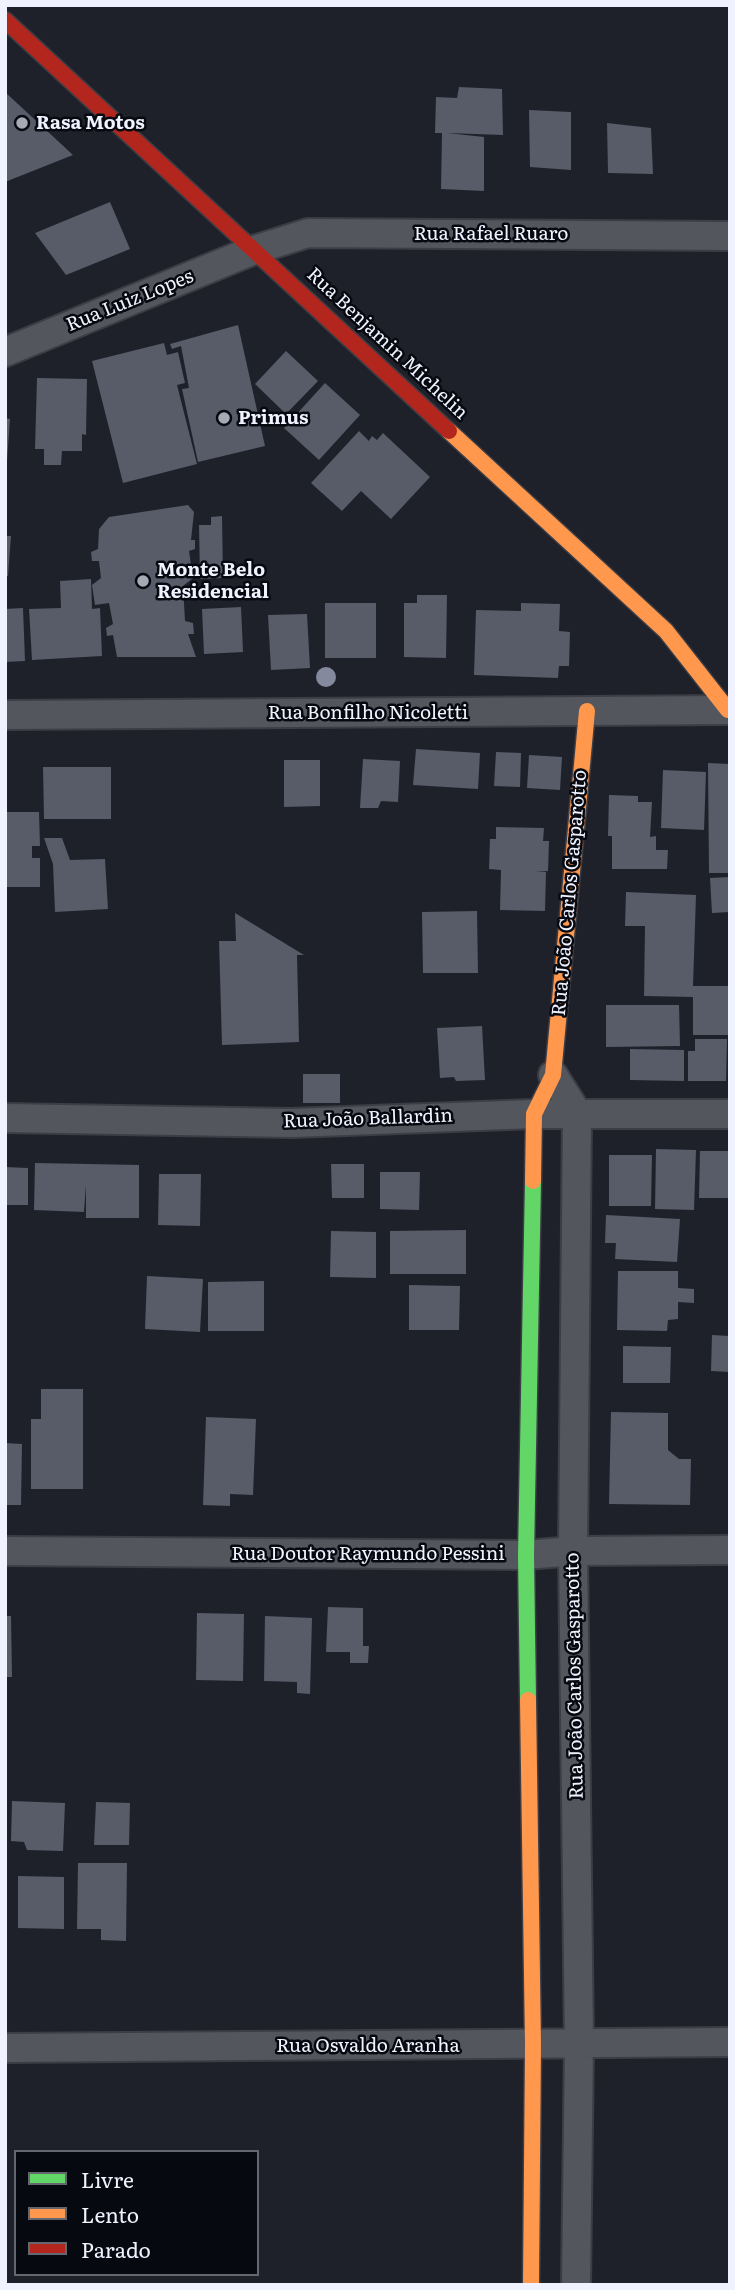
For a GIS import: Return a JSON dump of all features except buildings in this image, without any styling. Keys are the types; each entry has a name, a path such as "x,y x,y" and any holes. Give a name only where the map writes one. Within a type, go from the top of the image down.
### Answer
{"street":[{"name":"Rua Benjamin Michelin","path":"5,20 666,631 729,710"},
{"name":"Rua Rafael Ruaro","path":"254,250 308,233 730,236"},
{"name":"Rua Luiz Lopes","path":"5,352 254,250"},
{"name":"Rua Bonfilho Nicoletti","path":"5,715 729,710"},
{"name":"Rua João Carlos Gasparotto","path":"531,2285 533,2045 526,1555 534,1114 554,1075 587,711"},
{"path":"554,1075 577,1113"},
{"name":"Rua João Carlos Gasparotto","path":"576,2285 579,2043 573,1551 577,1113"},
{"name":"Rua João Ballardin","path":"5,1118 292,1123 577,1113 730,1114"},
{"name":"Rua Doutor Raymundo Pessini","path":"5,1550 526,1555 573,1551 730,1550"},
{"name":"Rua Osvaldo Aranha","path":"5,2048 730,2042"},
{"path":"532,2149 577,2148"}],"traffic: fast":[{"path":"528,1700 526,1555 533,1181"}],"traffic: slow":[{"path":"449,431 666,631 728,710"},
{"path":"533,1181 534,1114 553,1075 587,711"},
{"path":"528,1700 533,2045 531,2285"}],"traffic: jam":[{"path":"5,20 449,431"}],"place":[{"name":"Rasa Motos","path":"22,123"},
{"name":"Primus","path":"224,418"},
{"name":"Monte Belo Residencial","path":"143,581"}]}
